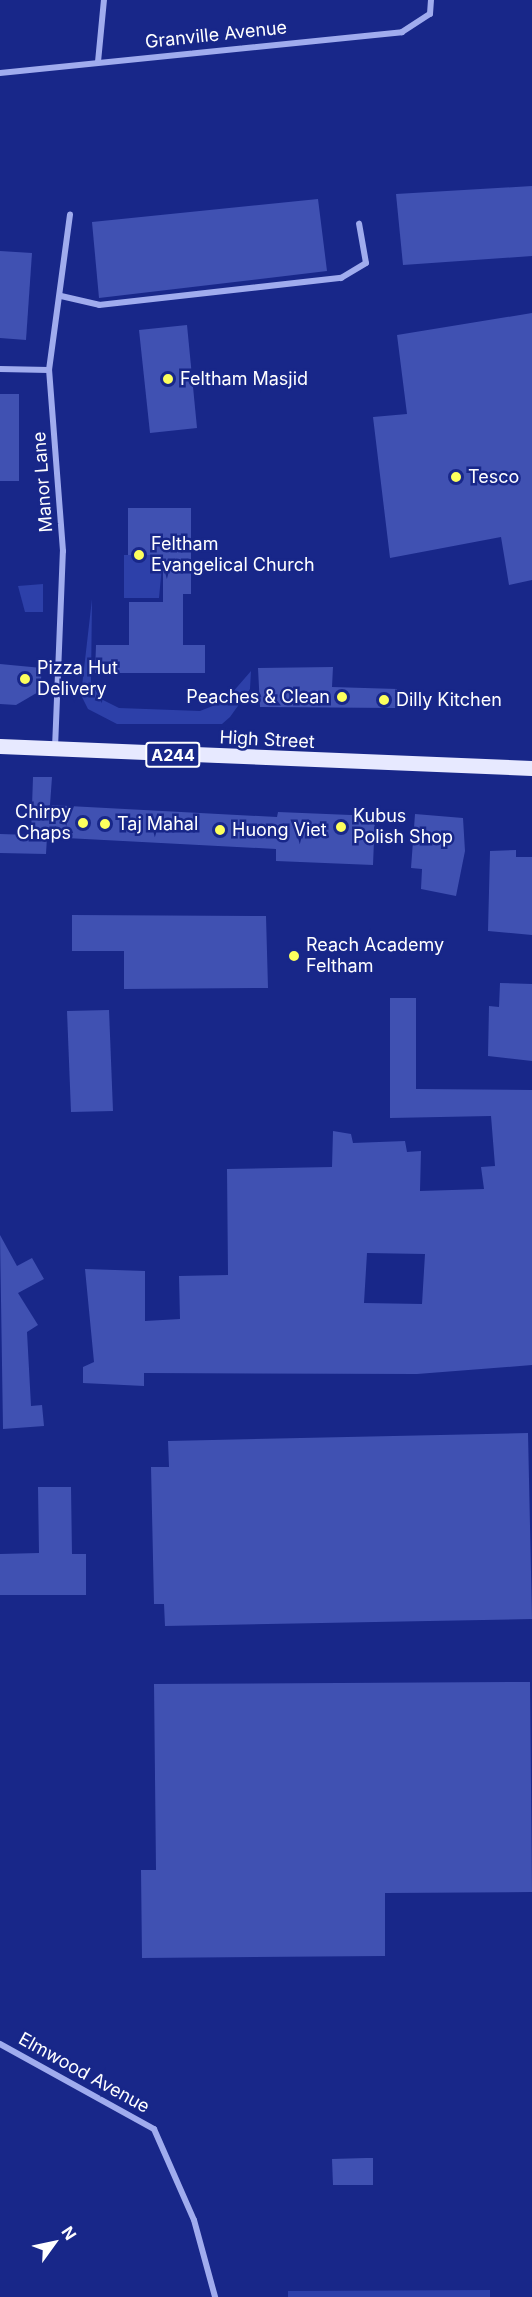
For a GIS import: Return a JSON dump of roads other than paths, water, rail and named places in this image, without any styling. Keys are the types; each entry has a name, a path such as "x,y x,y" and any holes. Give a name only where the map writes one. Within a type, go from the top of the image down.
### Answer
{"main road":[{"name":"High Street","path":"0,746 532,768"}],"street":[{"path":"98,62 104,0"},
{"name":"Granville Avenue","path":"0,73 402,32 430,14 431,0"},
{"name":"Manor Lane","path":"54,748 63,551 49,370 61,296 70,214"},
{"path":"61,296 99,304 341,278 366,263 359,224"},
{"path":"0,369 49,370"},
{"name":"Elmwood Avenue","path":"0,2044 154,2129 194,2220 215,2297"}],"place":[{"name":"Feltham Masjid","path":"168,379"},
{"name":"Tesco","path":"456,477"},
{"name":"Feltham Evangelical Church","path":"139,555"},
{"name":"Pizza Hut Delivery","path":"25,679"},
{"name":"Peaches & Clean","path":"342,697"},
{"name":"Dilly Kitchen","path":"384,700"},
{"name":"Chirpy Chaps","path":"83,823"},
{"name":"Taj Mahal","path":"105,824"},
{"name":"Kubus Polish Shop","path":"341,827"},
{"name":"Huong Viet","path":"220,830"},
{"name":"Reach Academy Feltham","path":"294,956"}]}
